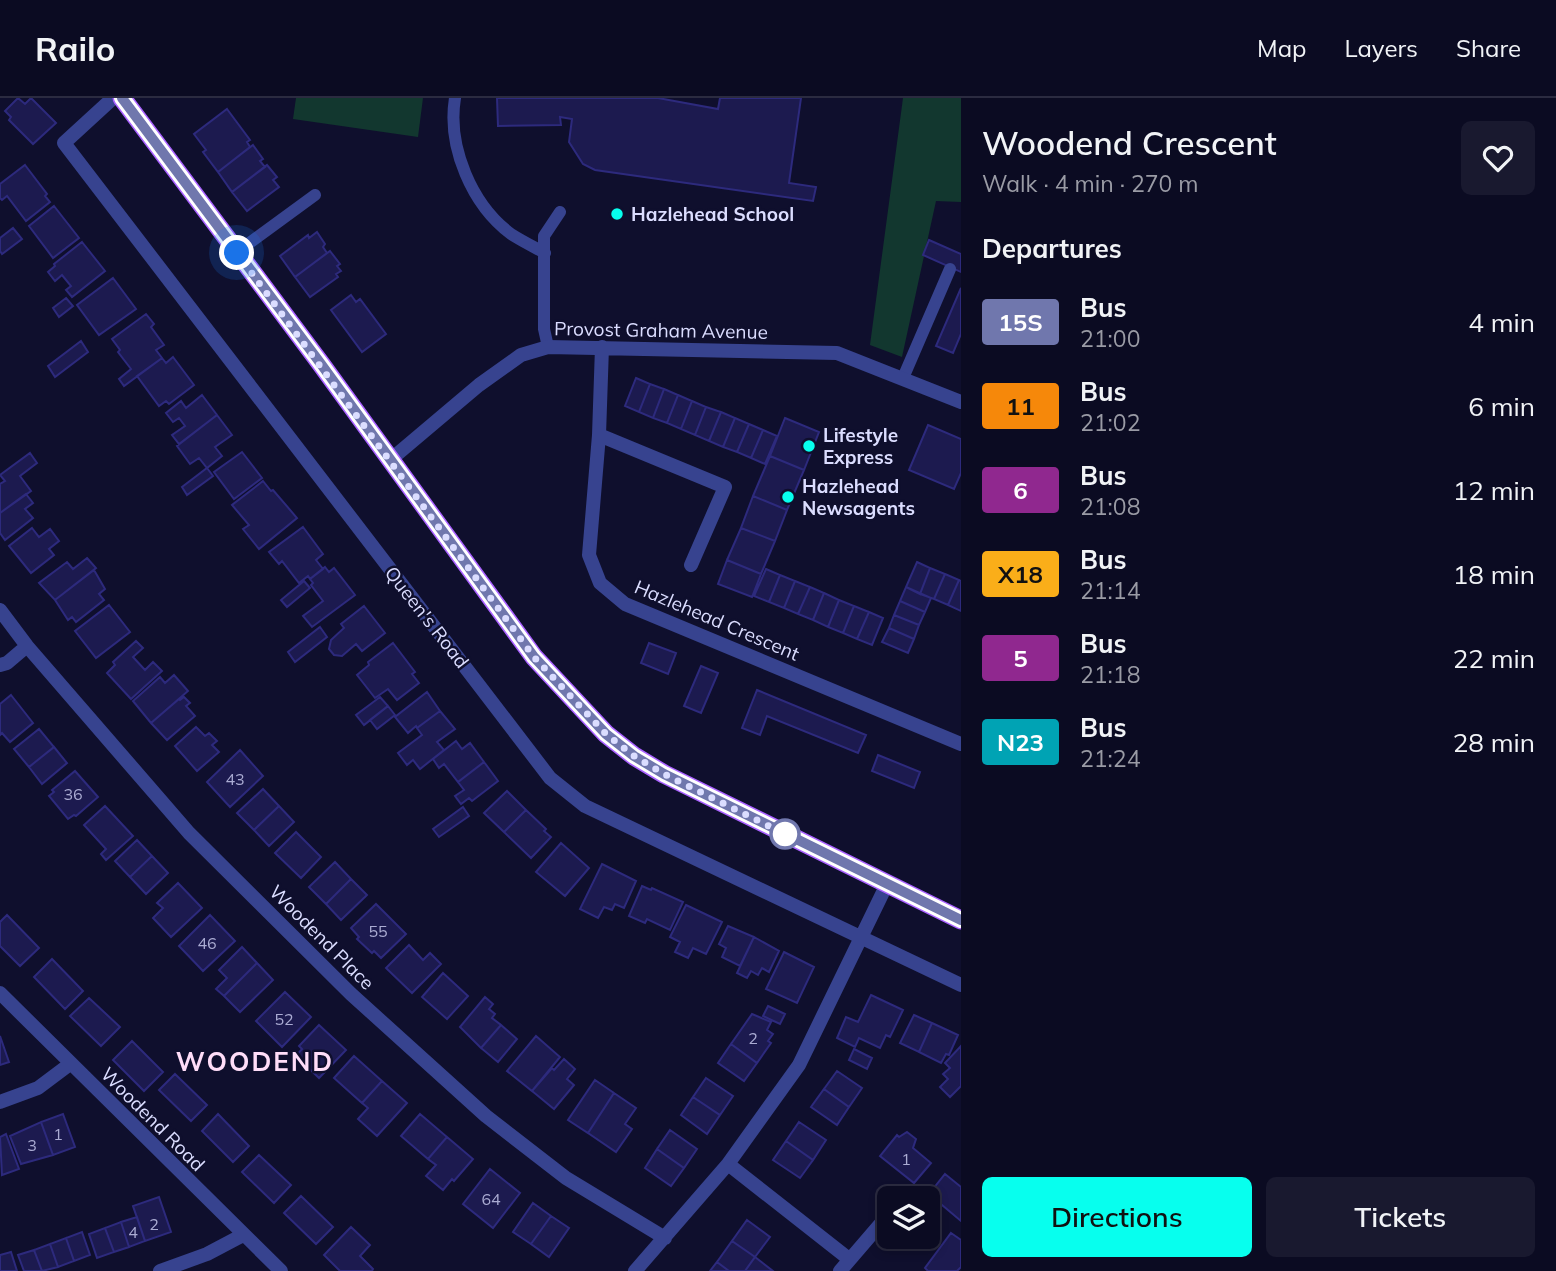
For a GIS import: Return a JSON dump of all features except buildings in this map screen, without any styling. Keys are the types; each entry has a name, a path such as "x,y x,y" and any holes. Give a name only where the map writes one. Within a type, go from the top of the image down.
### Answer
{"main road":[{"path":"122,98 534,657 606,734 634,756 664,774 961,920"}],"street":[{"name":"Queen's Road","path":"113,98 64,143 550,778 585,806 961,985"},
{"name":"Provost Graham Avenue","path":"389,461 478,385 521,355 548,347 602,346 836,353 961,402"},
{"name":"Hazlehead Crescent","path":"602,346 600,435 589,555 600,583 625,604 961,744"},
{"path":"600,435 725,487 691,565"},
{"name":"Woodend Place","path":"0,610 27,646 190,833 351,994 486,1116 566,1178 665,1238"},
{"path":"0,665 7,663 27,646"},
{"path":"635,1271 728,1164 799,1065 887,884"},
{"name":"Woodend Road","path":"0,993 282,1271"},
{"path":"0,1102 38,1088 70,1064"},
{"path":"728,1164 845,1265 877,1228"},
{"path":"160,1271 207,1254 243,1235"}],"lane":[{"path":"455,98 457,148 468,180 485,209 511,234 545,253"},
{"path":"237,253 315,195"},
{"path":"548,347 544,329 544,236 560,212"},
{"path":"903,378 950,268"}],"green space":[{"path":"296,98 423,98 418,137 293,119"},
{"path":"903,98 961,98 961,202 936,201 902,357 870,345"}],"bus line":[{"name":"15S","path":"122,98 321,364 534,657 606,734 634,756 664,774 961,920"}],"place":[{"name":"Hazlehead School","path":"617,214"},
{"name":"Lifestyle Express","path":"809,446"},
{"name":"Hazlehead Newsagents","path":"788,497"}],"district":[{"name":"WOODEND","path":"255,1061"}],"route":[{"path":"237,253 534,657 606,734 634,756 664,774 793,838 785,834"}]}
